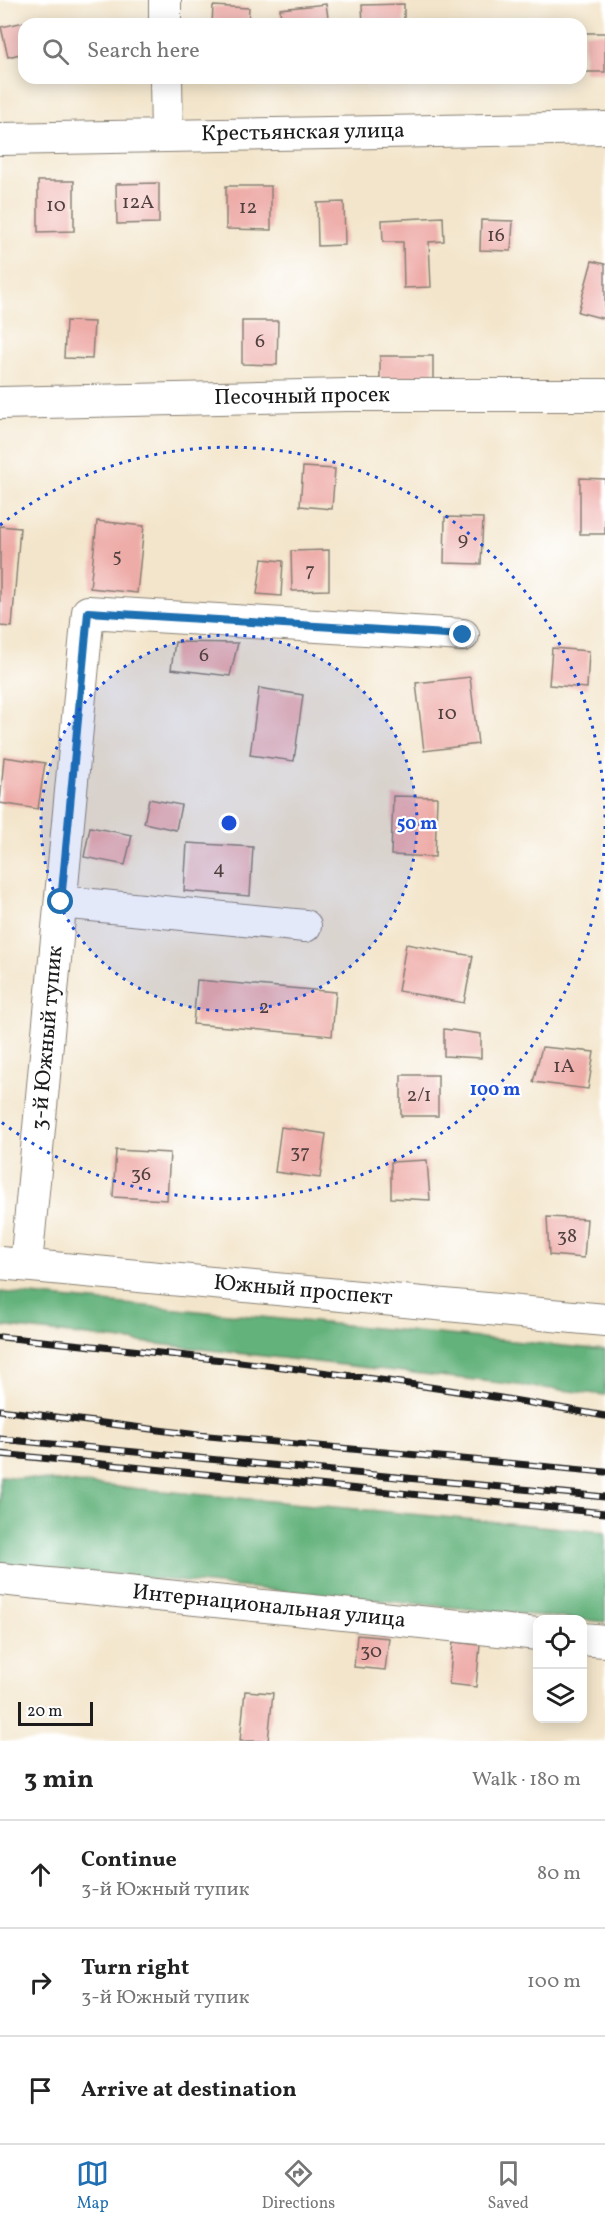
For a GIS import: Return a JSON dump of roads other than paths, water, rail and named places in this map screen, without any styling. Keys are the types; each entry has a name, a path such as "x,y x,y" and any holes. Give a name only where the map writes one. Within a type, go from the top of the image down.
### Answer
{"street":[{"path":"165,0 165,18"},
{"path":"166,84 167,136"},
{"name":"Крестьянская улица","path":"0,139 605,128"},
{"name":"Песочный просек","path":"0,403 335,395 605,394"},
{"name":"3-й Южный тупик","path":"13,1264 61,902 88,612 463,635"},
{"path":"61,902 305,926"},
{"name":"Южный проспект","path":"13,1264 605,1320"},
{"name":"Интернациональная улица","path":"0,1579 533,1634"},
{"path":"587,1639 605,1641"}],"railway":[{"path":"0,1337 304,1370 455,1391 605,1416"},
{"path":"0,1410 198,1435 605,1472"},
{"path":"0,1439 605,1497"},
{"path":"0,1454 605,1513"}]}
